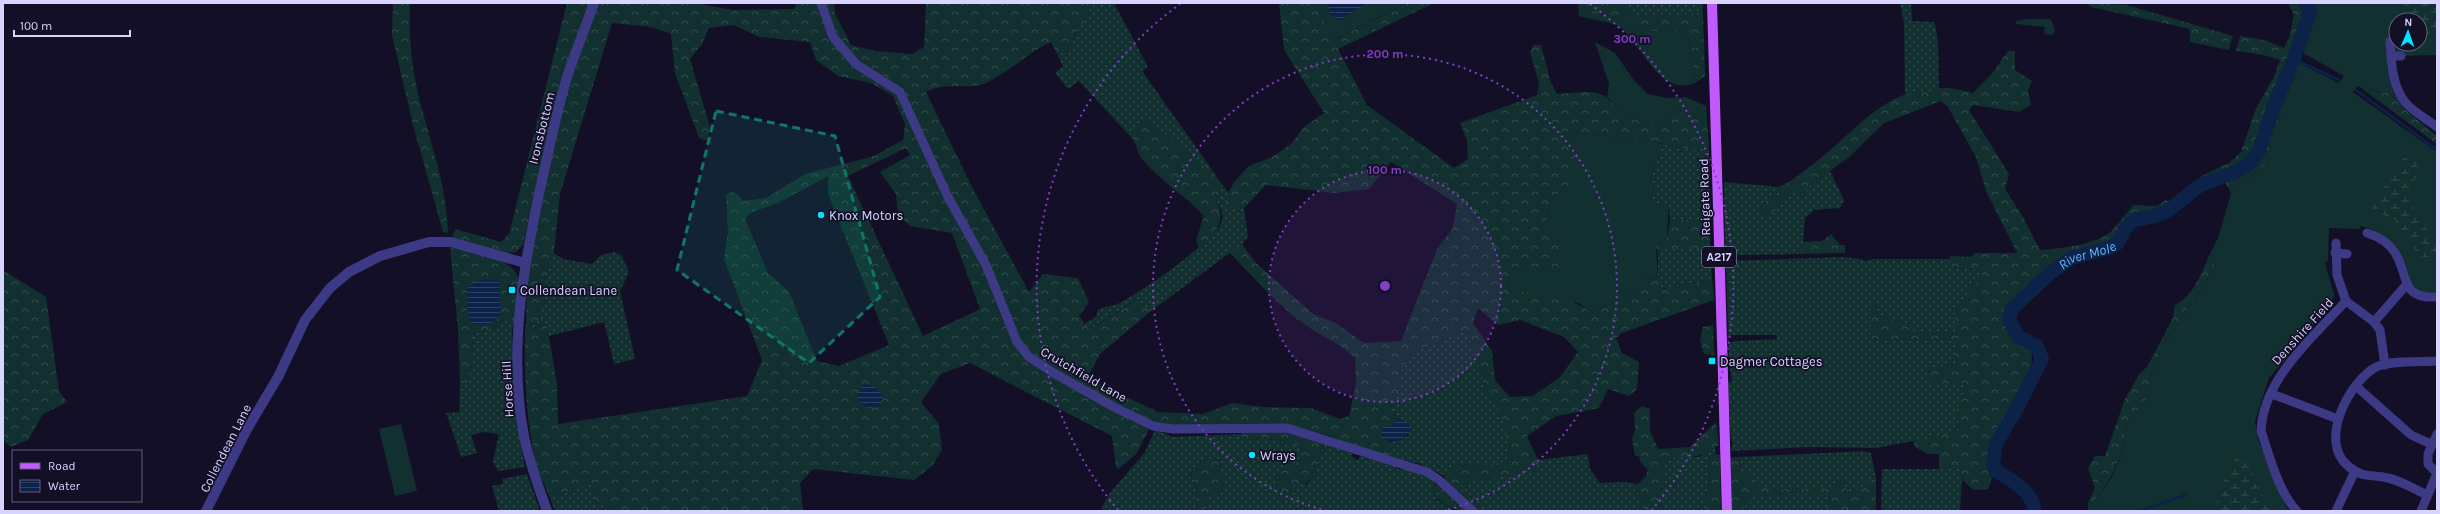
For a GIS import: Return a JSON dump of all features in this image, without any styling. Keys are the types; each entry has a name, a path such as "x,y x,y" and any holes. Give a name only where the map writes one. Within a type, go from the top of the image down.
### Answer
{"main road":[{"name":"Reigate Road","path":"1712,3 1727,511"}],"street":[{"name":"Ironsbottom","path":"525,262 558,109 569,72 594,3"},
{"name":"Crutchfield Lane","path":"821,3 833,37 856,64 900,92 948,197 986,265 1017,342 1029,357 1107,403 1154,426 1173,430 1287,428 1427,472 1439,480 1473,511"},
{"path":"2391,52 2397,87 2405,101 2437,127"},
{"path":"2391,56 2401,56"},
{"path":"2367,233 2380,238 2394,251 2411,291 2420,296 2434,297"},
{"name":"Collendean Lane","path":"206,511 246,431 278,376 305,320 330,288 349,272 380,256 429,242 451,242 525,262"},
{"name":"Denshire Field","path":"2336,243 2335,253 2337,275 2346,301 2374,322"},
{"path":"2335,253 2347,254"},
{"name":"Horse Hill","path":"525,262 519,327 518,372 521,416 533,468 547,511"},
{"path":"2385,365 2380,330 2374,322 2407,284"},
{"name":"Denshire Field","path":"2297,511 2289,503 2261,431 2261,423 2278,376 2346,301"},
{"path":"2427,495 2388,478 2374,478 2355,471 2347,465 2338,451 2336,440 2338,419 2346,400 2368,373 2385,365 2437,361"},
{"path":"2357,387 2415,437 2431,444"},
{"path":"2272,394 2338,419"},
{"path":"2421,511 2437,473 2428,464 2428,454 2431,444 2437,434"},
{"path":"2336,511 2355,471"}],"highlighted area":[{"path":"716,111 835,136 880,297 809,363 677,270"}],"green space":[{"path":"393,3 410,3 412,60 422,110 441,180 447,215 448,233 443,232 413,125 392,35"},
{"path":"567,3 694,3 732,10 794,9 797,3 834,3 835,13 851,45 876,51 912,54 924,47 926,3 1089,3 1088,18 1079,28 1068,51 1057,54 1051,42 1042,46 1003,74 986,83 973,86 942,87 926,92 972,187 1029,292 1043,274 1078,278 1089,302 1079,316 1089,330 1136,300 1151,311 1100,354 1089,375 1103,386 1158,412 1203,414 1232,403 1264,407 1311,408 1340,419 1349,416 1356,383 1355,358 1342,347 1295,317 1265,290 1229,252 1242,244 1255,262 1313,314 1336,323 1364,343 1401,341 1437,249 1453,228 1457,204 1391,162 1369,189 1334,193 1266,185 1244,208 1229,213 1225,200 1234,182 1249,166 1272,157 1291,144 1304,127 1324,113 1284,50 1279,3 1321,3 1318,10 1334,40 1407,3 1434,3 1338,49 1367,105 1454,168 1468,159 1467,140 1460,123 1537,95 1539,83 1530,52 1534,45 1541,45 1551,83 1557,94 1582,92 1597,93 1611,101 1628,119 1664,123 1678,111 1707,120 1709,146 1692,150 1641,139 1571,132 1567,147 1579,154 1568,189 1552,196 1545,224 1559,235 1561,263 1555,272 1531,267 1510,269 1508,291 1552,296 1573,302 1592,313 1630,295 1641,279 1658,280 1661,289 1712,280 1714,300 1622,333 1616,338 1622,353 1639,362 1637,389 1629,396 1608,389 1599,408 1556,416 1527,436 1538,460 1539,471 1470,481 1460,486 1477,503 1492,511 1477,511 1443,479 1453,466 1509,462 1483,419 1481,374 1466,330 1412,354 1399,374 1401,390 1391,405 1397,418 1391,427 1388,442 1393,445 1388,455 1358,448 1330,436 1288,425 1176,427 1153,421 1137,453 1119,469 1116,467 1112,436 970,363 941,374 921,402 939,424 942,450 932,466 914,480 813,469 800,483 803,511 613,511 609,507 597,503 590,483 550,498 537,467 530,430 525,381 525,331 547,324 557,384 558,424 747,396 762,360 724,259 728,232 726,195 730,191 737,194 743,201 766,198 805,174 874,156 903,140 905,124 893,96 871,83 838,76 816,60 810,42 759,37 734,25 709,28 702,44 690,59 710,127 708,141 699,138 675,73 671,34 651,27 612,23 560,194 554,253 546,272 544,312 536,323 526,324 527,279 543,155 523,245 516,252 508,253 452,239 455,229 501,242 509,234","holes":["906,148 910,155 880,172 896,194 898,215 910,226 952,233 980,309 923,336 848,176","828,176 828,194 889,345 839,366 817,361 789,292 768,273 745,219 750,213 780,202","1478,308 1498,325 1520,320 1564,337 1578,352 1560,377 1533,396 1510,397 1495,380 1492,351 1473,323"]},
{"path":"1089,3 1114,3 1148,67 1142,71 1208,164 1201,166 1167,135 1146,121 1129,135 1079,81 1068,89 1055,73 1063,66 1057,54 1068,51 1079,28 1088,18"},
{"path":"1321,3 1407,3 1333,40 1318,10"},
{"path":"1578,3 1582,3 1586,12 1617,17 1650,32 1670,29 1687,33 1694,67 1695,83 1682,85 1671,83 1653,68 1629,36 1617,25 1579,16"},
{"path":"1582,3 1620,3 1632,15 1685,14 1703,12 1705,76 1695,83 1694,67 1687,33 1670,29 1650,32 1617,17 1586,12"},
{"path":"1620,3 1702,3 1703,12 1685,14 1632,15"},
{"path":"1900,3 1911,3 1912,21 1934,22 1938,45 1939,89 1905,95 1904,23"},
{"path":"2087,3 2127,5 2233,36 2229,50 2190,42 2190,29 2091,7"},
{"path":"2288,3 2299,3 2304,16 2293,48 2265,114 2258,140 2249,159 2231,171 2200,182 2201,176 2229,163 2241,152 2256,108 2274,77 2280,60 2263,55 2236,51 2240,36 2264,40 2284,48 2289,38 2294,15"},
{"path":"2310,3 2437,3 2437,55 2404,56 2396,52 2428,52 2428,12 2388,12 2387,69 2394,94 2375,91 2360,83 2353,92 2437,152 2437,293 2419,292 2411,281 2404,259 2392,242 2381,234 2361,226 2359,229 2329,228 2328,260 2325,263 2334,294 2333,299 2304,337 2300,337 2290,348 2291,353 2269,378 2255,421 2258,440 2287,508 2291,511 2088,511 2088,503 2094,502 2112,477 2122,452 2128,422 2148,397 2151,376 2163,345 2210,276 2216,255 2210,254 2218,238 2231,193 2237,185 2267,164 2279,117 2289,91 2298,74 2309,68 2339,83 2344,76 2301,52 2315,17"},
{"path":"2405,3 2437,3 2437,29 2428,34 2428,12 2404,12"},
{"path":"2028,19 2051,19 2055,30 2052,35 2044,34 2045,27 2016,24 2016,21"},
{"path":"1595,42 1615,53 1633,79 1648,94 1666,98 1686,97 1706,106 1707,120 1678,111 1664,123 1628,119 1607,97 1609,84"},
{"path":"2008,51 2015,51 2015,70 2032,81 2028,90 2031,105 2019,112 1973,105 1969,110 2009,174 2005,189 2023,217 2040,250 2076,246 2094,241 2112,231 2134,205 2157,206 2166,200 2170,203 2160,212 2142,212 2128,217 2113,240 2073,254 2046,269 2033,287 2015,300 2005,315 2006,322 2014,336 2032,351 2031,373 1991,441 1987,466 1992,479 1988,489 1973,490 1962,479 1959,470 1939,469 1939,454 1928,454 1915,447 1913,441 1959,430 1957,409 1966,384 1928,384 1927,368 1955,365 1889,342 1870,341 1870,302 1876,303 1878,315 1909,324 1954,315 1969,290 1983,276 1975,270 1949,267 1950,256 1970,257 1975,253 2017,253 1986,191 1976,157 1948,107 1941,101 1884,123 1848,158 1813,183 1801,195 1794,189 1768,219 1762,214 1761,208 1766,200 1781,195 1779,187 1792,180 1812,165 1872,113 1905,95 1924,89 1949,88 1973,93 1991,75"},
{"path":"2297,61 2309,68 2298,74 2289,91 2275,131 2267,164 2237,185 2231,193 2225,182 2241,173 2265,151 2284,91"},
{"path":"2360,82 2375,91 2394,94 2403,108 2437,136 2437,144 2357,85"},
{"path":"1146,121 1167,135 1201,166 1208,164 1223,186 1216,201 1221,215 1218,227 1199,249 1196,240 1204,216 1197,208 1149,167 1140,156 1129,135"},
{"path":"1571,132 1641,139 1663,144 1648,186 1656,187 1656,195 1651,195 1669,203 1667,238 1656,246 1658,280 1641,279 1630,295 1592,313 1579,303 1508,291 1510,269 1531,267 1555,272 1545,224 1552,196 1579,154 1567,147"},
{"path":"1663,144 1692,150 1709,146 1710,220 1670,220 1669,203 1651,203 1650,195 1655,195 1656,187 1648,186"},
{"path":"2403,158 2415,160 2419,170 2410,196 2415,211 2433,241 2437,256 2421,258 2394,219 2372,211 2372,207"},
{"path":"1830,171 1844,200 1840,208 1814,210 1805,218 1802,254 1739,255 1725,250 1724,182 1779,187 1781,195 1766,200 1761,208 1762,214 1768,219 1794,188 1801,195 1813,183"},
{"path":"1223,186 1229,193 1225,200 1229,213 1244,208 1248,237 1242,244 1151,311 1135,300 1089,330 1084,324 1096,317 1098,310 1115,305 1125,300 1174,267 1206,241 1222,221 1222,213 1216,201"},
{"path":"1670,220 1710,220 1710,249 1665,249 1658,253 1656,246 1667,238"},
{"path":"1831,234 1840,245 1845,245 1845,253 1802,254 1803,242 1822,241"},
{"path":"450,247 467,250 499,260 515,271 518,278 518,293 514,321 504,320 493,329 473,334 472,366 467,382 460,382 458,330"},
{"path":"1665,249 1710,249 1712,280 1661,289 1658,280 1658,253"},
{"path":"615,252 622,256 629,272 620,291 635,359 614,364 604,322 549,336 546,324 525,331 526,324 536,323 544,312 546,272 554,253 563,259 592,264 601,255"},
{"path":"2210,254 2217,255 2210,276 2163,345 2151,376 2148,397 2128,422 2122,452 2111,477 2094,502 2088,503 2095,488 2088,468 2095,456 2105,456 2125,399 2140,373 2147,367 2173,318 2175,305 2187,296 2197,282"},
{"path":"1844,257 1866,261 1873,259 1950,259 1949,267 1975,270 1983,276 1969,290 1954,315 1956,331 1914,331 1909,324 1878,315 1876,303 1870,302 1870,341 1956,340 1955,365 1927,368 1929,384 1967,383 1957,409 1959,430 1939,436 1876,448 1809,447 1731,451 1733,442 1731,440 1728,383 1732,381 1730,369 1733,365 1729,356 1729,343 1737,341 1777,339 1777,335 1728,335 1726,261"},
{"path":"3,270 46,297 59,391 67,402 43,414 28,440 11,447 3,440"},
{"path":"504,320 514,321 512,331 516,419 525,467 498,471 493,461 499,434 484,432 471,435 477,453 461,457 446,413 459,412 460,382 467,382 472,366 473,334 493,329"},
{"path":"1713,325 1714,355 1704,354 1700,340 1703,327"},
{"path":"1466,330 1481,374 1486,396 1497,409 1507,435 1510,462 1453,466 1445,476 1420,464 1388,455 1393,445 1388,442 1400,440 1409,435 1409,424 1397,418 1391,405 1401,390 1399,374 1412,354"},
{"path":"1642,406 1650,409 1650,431 1658,449 1690,447 1716,422 1719,445 1700,455 1663,464 1661,500 1663,511 1644,511 1639,500 1637,485 1646,476 1648,470 1640,461 1639,456 1635,456 1632,439 1635,430 1634,413"},
{"path":"401,424 417,491 395,496 379,429"},
{"path":"1157,430 1173,437 1241,434 1243,439 1265,438 1300,446 1305,458 1279,471 1276,490 1281,500 1289,500 1293,486 1300,481 1306,485 1314,475 1325,442 1352,454 1353,458 1358,460 1360,456 1393,464 1399,470 1403,468 1430,478 1436,485 1431,490 1439,493 1437,500 1455,511 1207,511 1206,498 1222,490 1225,481 1220,475 1221,460 1209,459 1199,462 1199,467 1192,471 1190,479 1198,491 1196,500 1198,511 1109,511 1101,509 1110,493 1145,452 1154,432"},
{"path":"1282,430 1325,442 1314,475 1289,500 1280,500 1276,490 1279,471 1305,458 1300,446 1265,438 1243,439 1241,434 1244,431"},
{"path":"1715,448 1716,454 1711,456 1709,463 1709,487 1704,504 1704,511 1663,511 1661,500 1663,464 1672,458 1698,457"},
{"path":"1864,451 1871,453 1876,479 1868,480 1860,489 1848,492 1842,481 1827,489 1770,490 1758,486 1755,476 1741,472 1740,457"},
{"path":"1588,454 1590,469 1600,483 1624,482 1634,483 1637,485 1639,500 1644,511 1492,511 1477,503 1460,486 1470,481 1538,471 1538,460"},
{"path":"1716,454 1720,455 1721,511 1704,511 1704,504 1709,487 1710,460 1711,456"},
{"path":"1740,457 1741,472 1756,476 1770,490 1798,488 1842,481 1860,489 1868,480 1876,479 1876,511 1827,511 1827,495 1755,497 1742,509 1732,509 1730,459"},
{"path":"2236,457 2247,460 2261,493 2273,511 2214,511 2224,480"},
{"path":"1209,459 1221,460 1220,475 1225,481 1222,490 1206,498 1207,511 1198,511 1196,500 1198,491 1190,479 1196,466"},
{"path":"1882,469 1959,469 1962,479 1960,511 1881,511"},
{"path":"527,474 540,511 499,511 492,486 503,484 502,479"},
{"path":"590,483 597,503 609,507 613,511 555,511 550,498"},
{"path":"1436,485 1440,485 1469,511 1457,510 1442,503 1431,490"},
{"path":"1803,493 1827,495 1827,511 1737,511 1741,510 1755,497"}],"water":[{"path":"1328,3 1368,3 1339,20 1330,15"},
{"path":"488,279 499,281 501,307 499,314 491,323 483,325 472,324 467,310 467,289 474,282"},
{"path":"865,384 877,388 883,397 880,406 868,408 861,404 857,395"},
{"path":"1397,418 1409,424 1411,429 1409,433 1406,436 1394,441 1381,438 1383,426 1391,427"}],"waterway":[{"name":"River Mole","path":"2035,511 2026,492 2015,482 1996,471 1993,464 1996,444 2017,408 2042,359 2037,346 2019,337 2009,320 2011,310 2049,274 2071,258 2109,248 2118,243 2127,226 2134,220 2155,216 2169,210 2199,186 2238,171 2251,162 2259,151 2274,106 2294,59 2310,12 2307,3"},
{"path":"2294,59 2339,80"},
{"path":"2356,90 2437,150"},
{"path":"2140,511 2185,495"}],"place":[{"name":"Knox Motors","path":"821,215"},
{"name":"Collendean Lane","path":"512,290"},
{"name":"Dagmer Cottages","path":"1712,361"},
{"name":"Wrays","path":"1252,455"}]}
